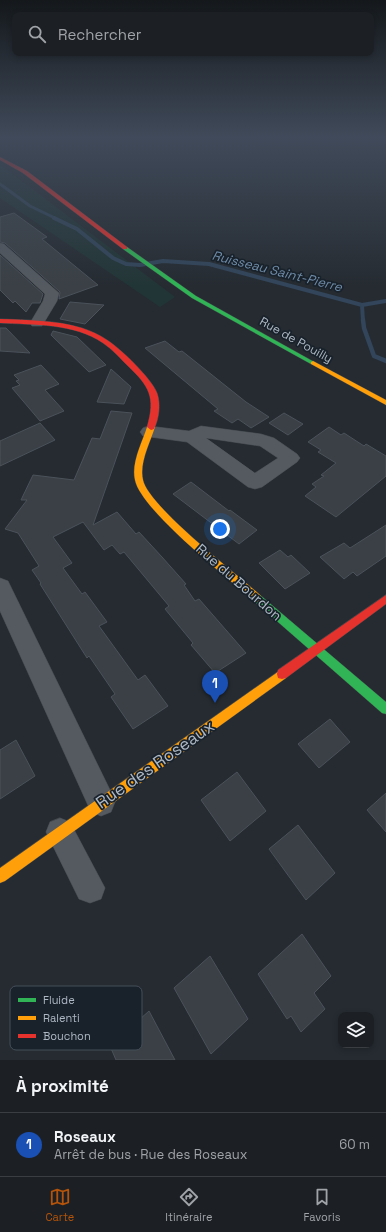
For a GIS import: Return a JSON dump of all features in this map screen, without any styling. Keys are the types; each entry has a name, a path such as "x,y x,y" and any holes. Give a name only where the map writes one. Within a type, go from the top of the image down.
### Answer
{"street":[{"name":"Rue de Pouilly","path":"45,187 137,258 194,297 386,403"},
{"path":"0,247 52,293 50,301 37,323"},
{"name":"Rue du Bourdon","path":"0,321 37,323 79,330 100,338 146,379 154,389 156,407 138,478 143,492 162,515 316,650 386,709"},
{"path":"149,432 192,437 255,482 290,458 268,442 261,440 202,432 192,437"},
{"path":"0,587 101,802"},
{"name":"Rue des Roseaux","path":"0,876 101,802 386,599"},
{"path":"60,832 90,888"}],"shaded area":[{"path":"0,187 30,187 175,297 160,307 0,198"}],"building":[{"path":"14,213 47,237 42,239 98,285 59,299 60,292 5,243 0,242 0,217"},
{"path":"0,255 43,294 40,303 32,303 26,312 15,301 13,303 0,290"},
{"path":"70,302 104,305 85,324 60,319"},
{"path":"0,328 6,328 30,353 0,351"},
{"path":"53,331 77,337 106,365 89,372 51,335"},
{"path":"165,341 179,352 182,351 246,402 269,417 251,428 238,419 232,423 214,411 218,409 145,348"},
{"path":"41,365 59,384 45,390 64,411 40,421 12,388 20,385 16,381 19,380 14,375"},
{"path":"111,369 131,387 124,404 97,402"},
{"path":"111,411 132,413 93,525 117,512 136,534 139,532 162,557 186,584 184,585 195,601 199,599 246,653 215,673 191,645 193,643 165,609 169,606 124,552 120,554 112,545 104,550 83,522 53,537 72,563 63,568 82,594 85,592 107,622 99,626 138,680 145,675 168,706 133,729 111,697 115,694 89,656 87,658 40,584 41,583 32,570 39,566 18,533 5,529 27,500 21,500 33,475 74,480 92,438 100,439"},
{"path":"284,413 303,424 288,435 269,423"},
{"path":"40,423 55,440 0,466 0,441"},
{"path":"329,427 341,435 344,433 364,446 366,444 386,456 386,476 336,517 305,496 316,487 312,484 324,476 321,475 336,463 318,452 321,450 308,442"},
{"path":"191,482 257,530 239,544 173,494"},
{"path":"386,525 386,556 357,576 353,572 344,579 320,557 344,543 350,548"},
{"path":"280,550 288,557 291,555 310,573 285,589 259,563"},
{"path":"330,719 350,742 319,768 298,744"},
{"path":"16,740 35,776 0,799 0,750"},
{"path":"237,772 266,811 230,841 201,800"},
{"path":"386,793 386,832 367,810"},
{"path":"298,825 335,873 306,900 269,849"},
{"path":"302,934 331,976 314,993 325,1009 301,1032 291,1016 287,1019 258,974"},
{"path":"210,956 248,1019 211,1054 174,988"},
{"path":"149,1011 175,1060 116,1060 112,1050 142,1050 142,1017"}],"waterway":[{"name":"Ruisseau Saint-Pierre","path":"5,187 30,206 57,219"},
{"name":"Ruisseau Saint-Pierre","path":"54,218 77,229 113,258 126,264 140,265 163,261 209,264 362,305"},
{"path":"362,305 386,301"},
{"name":"Ruisseau Saint-Pierre","path":"362,305 363,321"},
{"name":"Ruisseau Saint-Pierre","path":"363,320 364,328 374,356 386,361"}],"traffic: fast":[{"path":"125,248 194,297 313,363"},
{"path":"257,598 386,709"}],"traffic: slow":[{"path":"313,363 386,403"},
{"path":"151,427 142,454 138,474 139,481 145,492 156,507 191,541 257,598"},
{"path":"0,876 282,674"}],"traffic: jam":[{"path":"45,187 125,248"},
{"path":"0,321 68,326 94,334 105,341 146,380 154,393 155,407 151,427"},
{"path":"282,674 386,599"}],"place":[{"name":"Roseaux","path":"215,703"}]}
